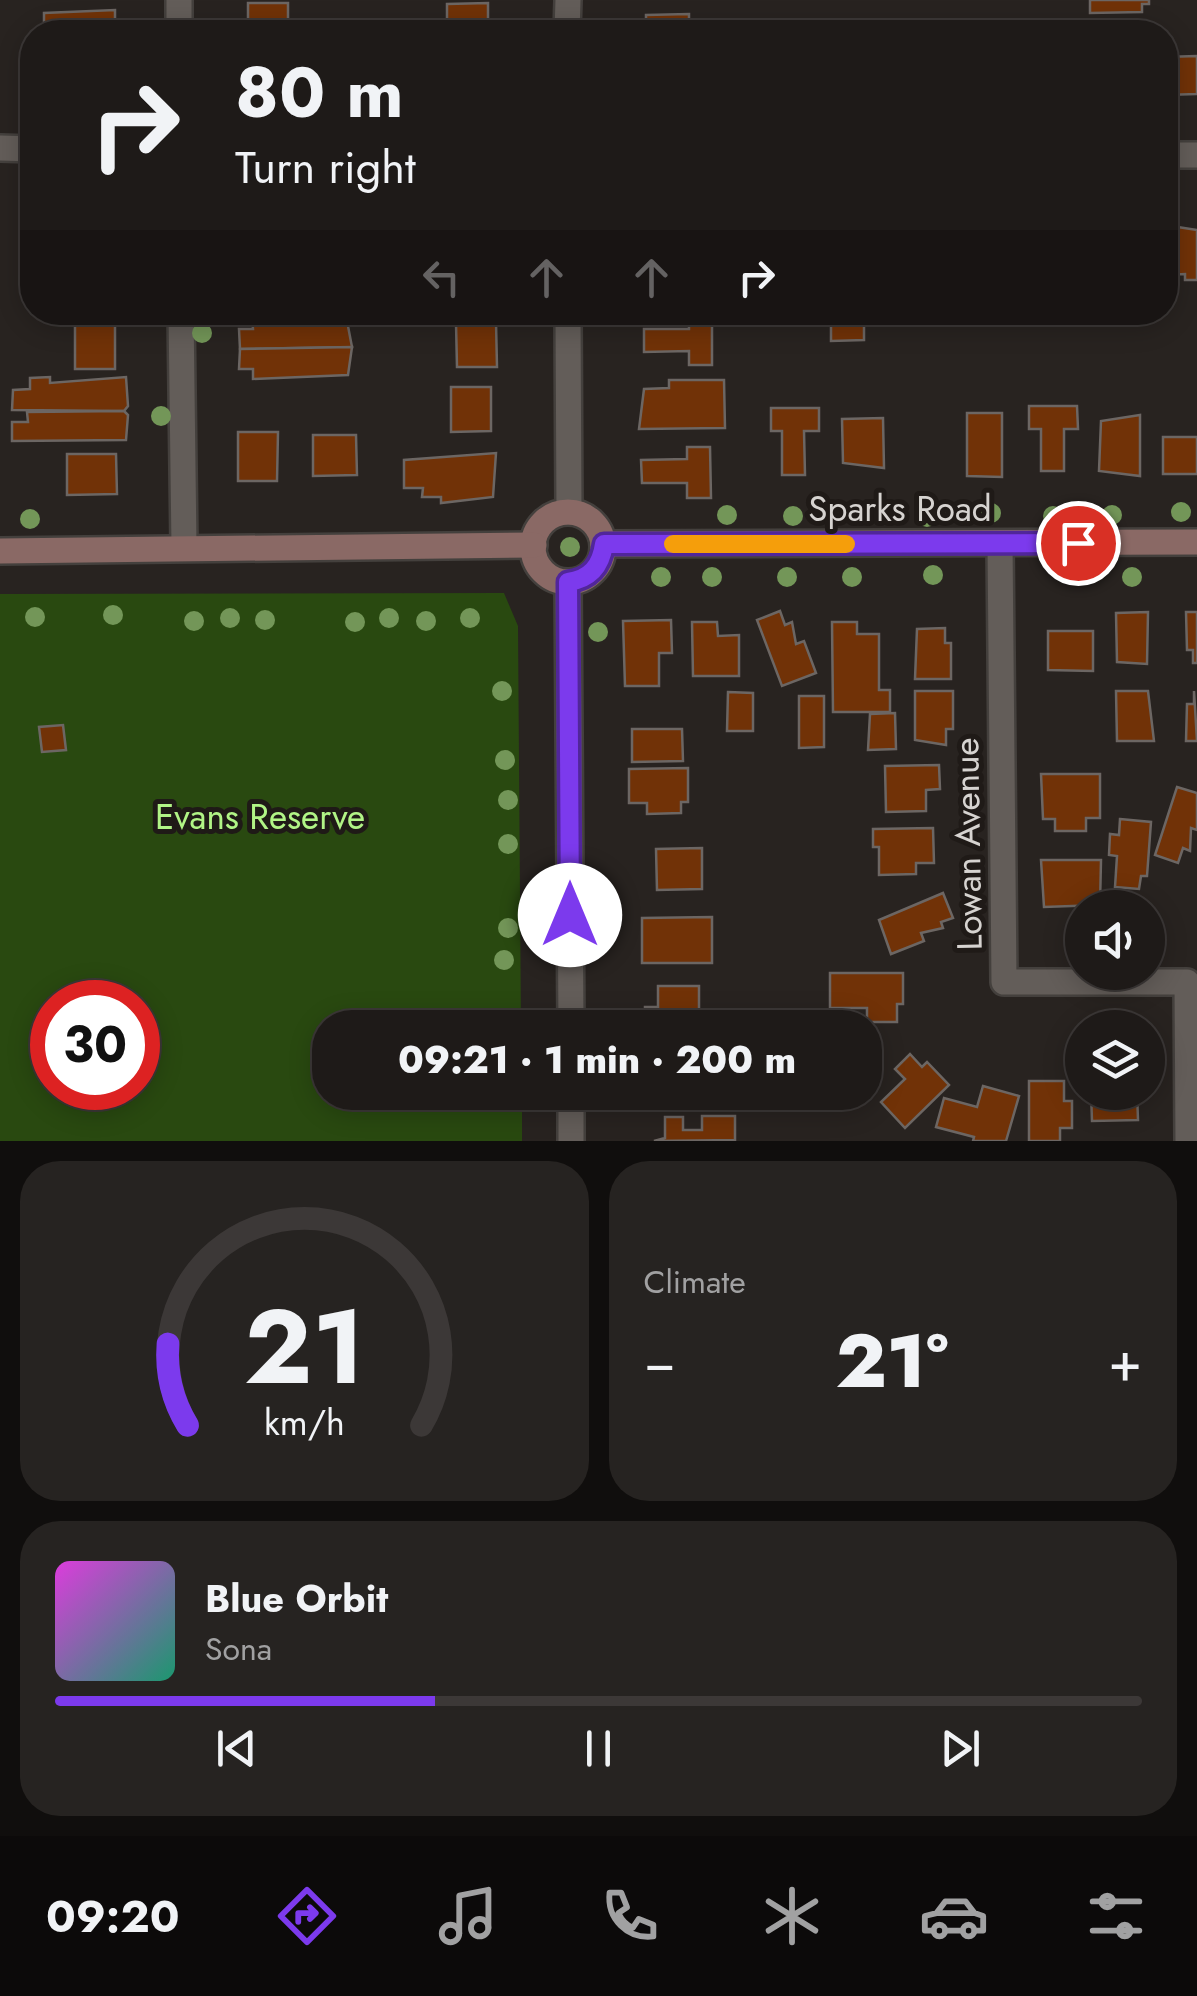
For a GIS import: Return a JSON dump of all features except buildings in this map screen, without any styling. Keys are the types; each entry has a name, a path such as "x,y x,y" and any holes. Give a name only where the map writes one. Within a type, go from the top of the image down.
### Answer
{"street":[{"path":"181,325 184,547"},
{"path":"568,325 568,512"},
{"path":"568,512 596,525 604,544 598,566 579,580 568,582 546,574 539,566 534,545 548,518 568,512"},
{"name":"Sparks Road","path":"604,544 1197,542"},
{"name":"Lowan Avenue","path":"1000,543 1004,982 1187,982 1188,1141"},
{"path":"0,551 534,545"},
{"path":"568,582 570,1010"},
{"path":"571,1110 571,1141"}],"green space":[{"name":"Evans Reserve","path":"504,593 518,626 521,1010 312,1010 312,1110 522,1110 522,1141 0,1141 0,594"}],"slow traffic":[{"path":"673,544 846,544"}],"route":[{"path":"570,915 568,582 590,575 598,566 604,544 1078,543"}]}
